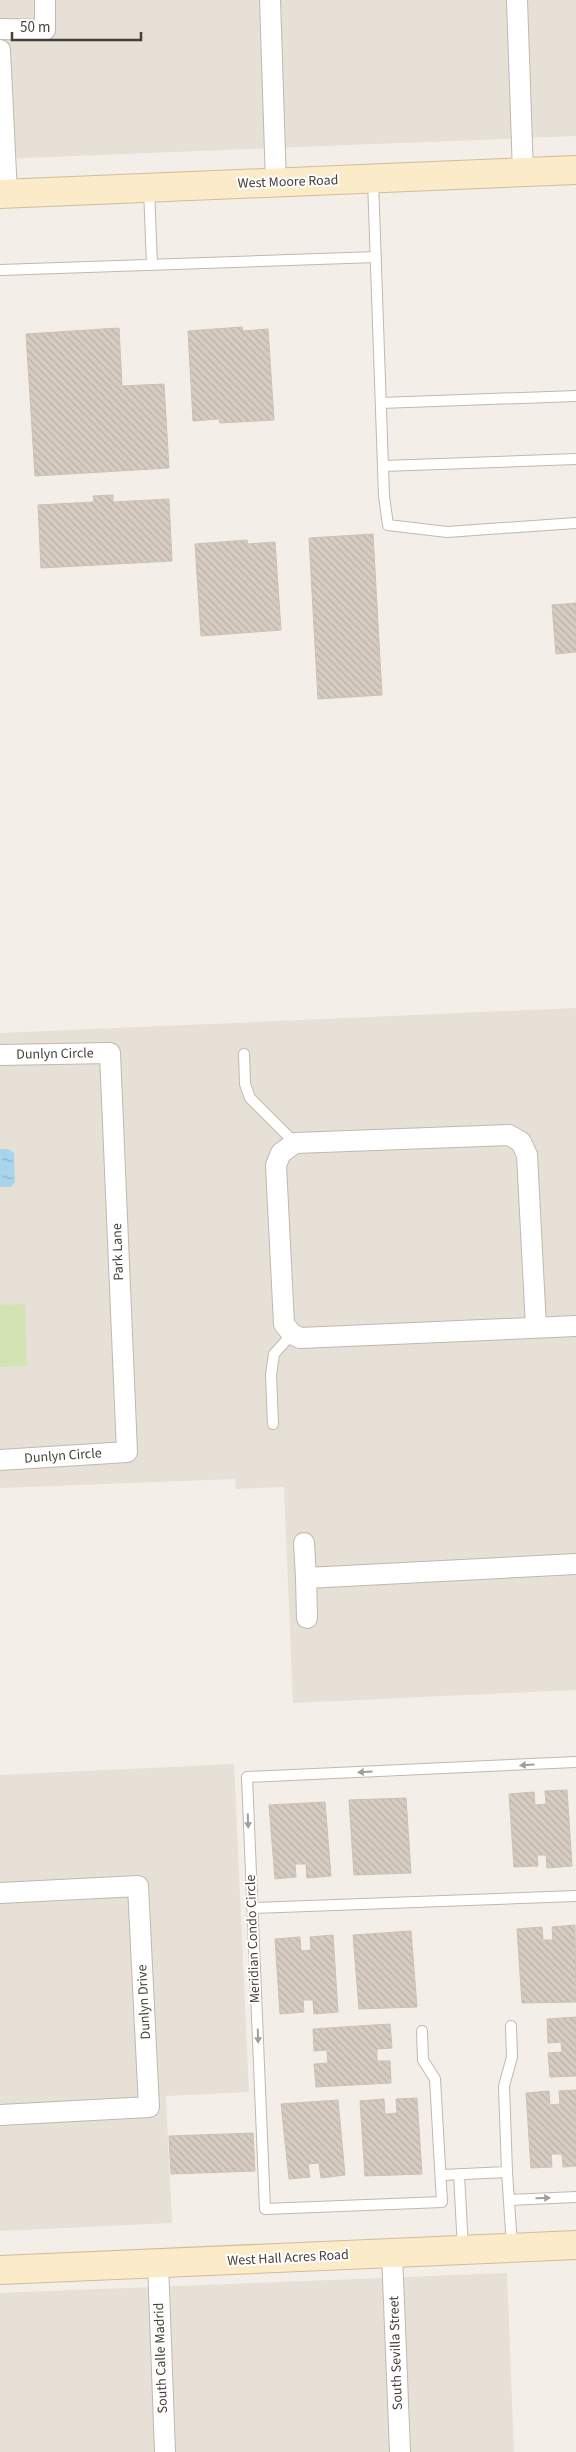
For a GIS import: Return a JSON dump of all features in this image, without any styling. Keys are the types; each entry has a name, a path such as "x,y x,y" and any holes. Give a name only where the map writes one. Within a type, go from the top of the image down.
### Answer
{"street":[{"path":"0,29 45,30 45,0"},
{"path":"270,0 276,183"},
{"path":"516,0 523,172"},
{"path":"0,50 4,194"},
{"name":"West Moore Road","path":"4,194 576,170"},
{"name":"Dunlyn Circle","path":"0,1055 110,1053"},
{"name":"Park Lane","path":"110,1053 126,1452"},
{"path":"536,1328 527,1156 521,1142 509,1135 295,1143 281,1152 276,1165 284,1324 292,1334 300,1338 536,1328 576,1326"},
{"name":"Dunlyn Circle","path":"0,1460 126,1452"},
{"path":"304,1543 307,1618"},
{"path":"306,1578 576,1564"},
{"name":"Dunlyn Drive","path":"0,1893 138,1886 149,2107 0,2115"},
{"name":"West Hall Acres Road","path":"0,2270 576,2245"},
{"name":"South Sevilla Street","path":"392,2253 400,2452"},
{"name":"South Calle Madrid","path":"158,2263 165,2452"}],"lane":[{"path":"373,179 383,466 388,525 446,532 576,524"},
{"path":"149,188 152,265"},
{"path":"0,270 376,257"},
{"path":"381,403 576,396"},
{"path":"383,466 576,459"},
{"path":"244,1054 245,1084 250,1098 295,1143"},
{"path":"273,1424 270,1375 274,1354 292,1334"},
{"name":"Meridian Condo Circle","path":"442,2175 442,2202 265,2209 247,1777 576,1762"},
{"path":"252,1908 576,1896"},
{"path":"511,2026 512,2057 504,2086 512,2248"},
{"path":"422,2031 423,2060 435,2080 442,2175 507,2172"},
{"path":"459,2174 463,2250"},
{"path":"509,2200 576,2197"}],"shaded area":[{"path":"0,0 576,0 576,136 0,159"},
{"path":"576,1008 576,1690 293,1703 284,1487 236,1489 235,1479 0,1488 0,1033"},
{"path":"234,1764 249,2092 166,2096 172,2223 0,2231 0,1775"},
{"path":"507,2273 514,2452 0,2452 0,2293"}],"green space":[{"path":"25,1304 27,1366 0,1367 0,1305"}],"water":[{"path":"0,1149 8,1149 14,1153 15,1182 11,1187 0,1187"}],"building":[{"path":"242,327 243,331 268,329 274,420 220,423 219,419 193,421 188,331"},
{"path":"119,328 122,386 164,384 169,468 35,476 26,334"},
{"path":"113,495 113,502 169,499 172,561 41,568 38,505 94,502 93,496"},
{"path":"373,534 382,695 318,699 309,538"},
{"path":"247,540 248,544 275,542 281,630 201,636 195,544"},
{"path":"576,603 576,652 556,654 552,605"},
{"path":"567,1790 572,1866 547,1868 546,1855 537,1855 538,1866 514,1867 509,1794 534,1792 535,1805 546,1804 545,1791"},
{"path":"406,1798 411,1873 354,1875 349,1800"},
{"path":"325,1802 331,1876 307,1878 306,1864 295,1864 296,1877 275,1879 269,1805"},
{"path":"575,1925 576,2002 522,2003 517,1929 542,1927 543,1940 553,1940 552,1927"},
{"path":"411,1931 417,2007 359,2009 353,1935"},
{"path":"333,1935 338,2012 314,2014 313,2000 303,2000 304,2012 280,2014 275,1939 300,1937 301,1951 311,1950 310,1937"},
{"path":"576,2017 576,2076 550,2077 548,2053 562,2052 561,2042 548,2043 547,2019"},
{"path":"390,2024 392,2048 377,2049 377,2061 390,2061 391,2083 316,2087 314,2064 328,2063 327,2050 314,2051 313,2029"},
{"path":"576,2090 576,2166 563,2167 562,2154 551,2154 552,2167 531,2168 526,2093 549,2091 550,2105 560,2104 559,2091"},
{"path":"417,2098 422,2174 365,2176 360,2101 384,2099 385,2114 397,2113 396,2099"},
{"path":"338,2100 345,2175 321,2178 319,2163 308,2164 310,2177 289,2179 281,2104"},
{"path":"253,2133 255,2171 171,2174 169,2136"}]}
